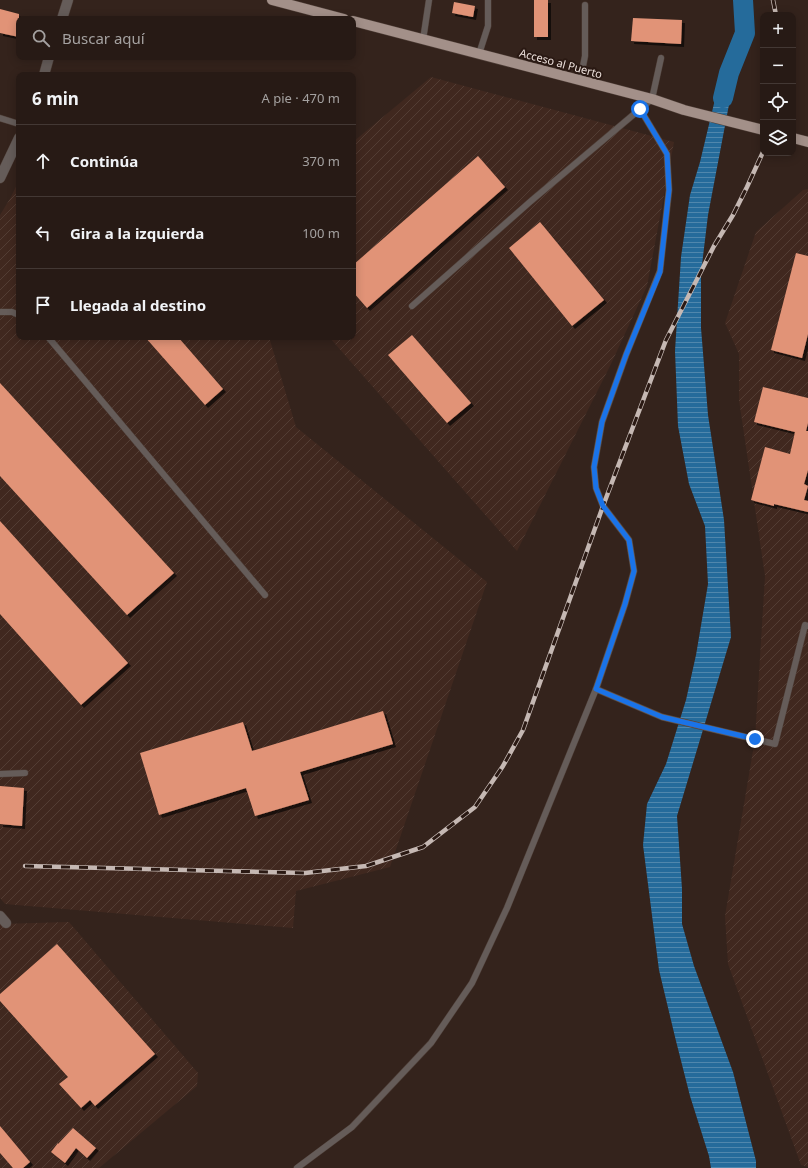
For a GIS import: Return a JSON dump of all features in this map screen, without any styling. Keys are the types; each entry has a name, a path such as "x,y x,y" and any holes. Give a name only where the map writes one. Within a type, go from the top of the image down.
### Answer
{"main road":[{"path":"272,0 333,16"},
{"name":"Acceso al Puerto","path":"356,22 652,100 684,110 760,129"},
{"path":"796,139 808,142"}],"street":[{"path":"63,16 68,0"},
{"path":"45,72 48,60"},
{"path":"0,178 16,144"}],"lane":[{"path":"423,40 429,0"},
{"path":"478,54 488,26 488,0"},
{"path":"580,81 586,56 585,5"},
{"path":"412,306 531,201 652,100 661,58"},
{"path":"297,1168 358,1121 431,1043 472,983 507,908 596,689 625,604 634,571 629,540 603,506 596,488 594,467 602,422 626,355 660,272 669,190 667,154 640,109"},
{"path":"0,118 16,123"},
{"path":"0,312 12,312 16,314"},
{"path":"51,340 265,595"},
{"path":"596,689 662,717 775,744 805,625 808,626"},
{"path":"0,774 25,773"}],"shaded area":[{"path":"431,77 674,142 647,286 611,364 517,551 332,340 356,340 356,140"},
{"path":"16,186 16,340 270,340 296,427 487,582 390,867 296,891 293,928 5,904 0,898 0,215"},
{"path":"808,189 808,1167 801,1165 728,964 725,916 755,739 765,576 739,400 739,354 725,323 756,232 803,190"},
{"path":"69,922 198,1073 197,1086 99,1168 0,1168 0,924"}],"water":[{"path":"729,73 731,94 708,215 701,273 701,328 708,415 724,520 731,637 677,816 682,889 682,924 694,966 733,1072 756,1161 756,1168 711,1168 709,1156 690,1096 659,970 643,845 647,804 666,764 686,700 696,655 708,584 705,526 689,484 678,426 675,351 681,257 690,195 700,162 717,91"}],"building":[{"path":"534,0 548,0 548,37 534,37"},
{"path":"454,2 475,6 473,17 452,13"},
{"path":"0,9 19,14 19,16 16,16 16,36 0,33"},
{"path":"633,18 682,20 681,44 631,41"},
{"path":"478,156 505,187 367,308 356,295 356,262"},
{"path":"540,222 604,300 572,326 509,248"},
{"path":"796,253 808,256 808,334 802,358 771,350"},
{"path":"412,335 471,403 447,423 388,355"},
{"path":"148,340 181,340 223,389 205,405"},
{"path":"0,383 174,573 127,615 0,476"},
{"path":"763,387 808,398 808,423 806,431 808,431 808,470 804,484 808,486 804,500 808,501 808,512 751,500 765,447 790,454 795,432 754,422"},
{"path":"0,521 128,663 81,705 0,614"},
{"path":"383,711 393,744 300,772 309,800 255,816 246,788 159,815 140,753 243,722 252,751"},
{"path":"0,786 24,788 22,826 0,824"},
{"path":"57,944 155,1054 95,1106 90,1100 81,1108 59,1084 68,1077 0,1001 0,994"},
{"path":"0,1126 30,1162 23,1168 13,1168 0,1153"},
{"path":"73,1128 96,1148 87,1158 76,1148 65,1163 51,1152"}],"waterway":[{"path":"723,98 729,73 745,33 743,0"}],"railway":[{"path":"773,0 775,12"},
{"path":"25,866 305,873 366,866 423,847 475,807 503,766 523,730 603,506 666,340 714,246 733,215 761,156"}],"route":[{"path":"640,109 667,154 669,190 660,272 626,355 602,422 594,467 596,488 603,506 629,540 634,571 625,604 596,689 662,717 755,739"}]}
